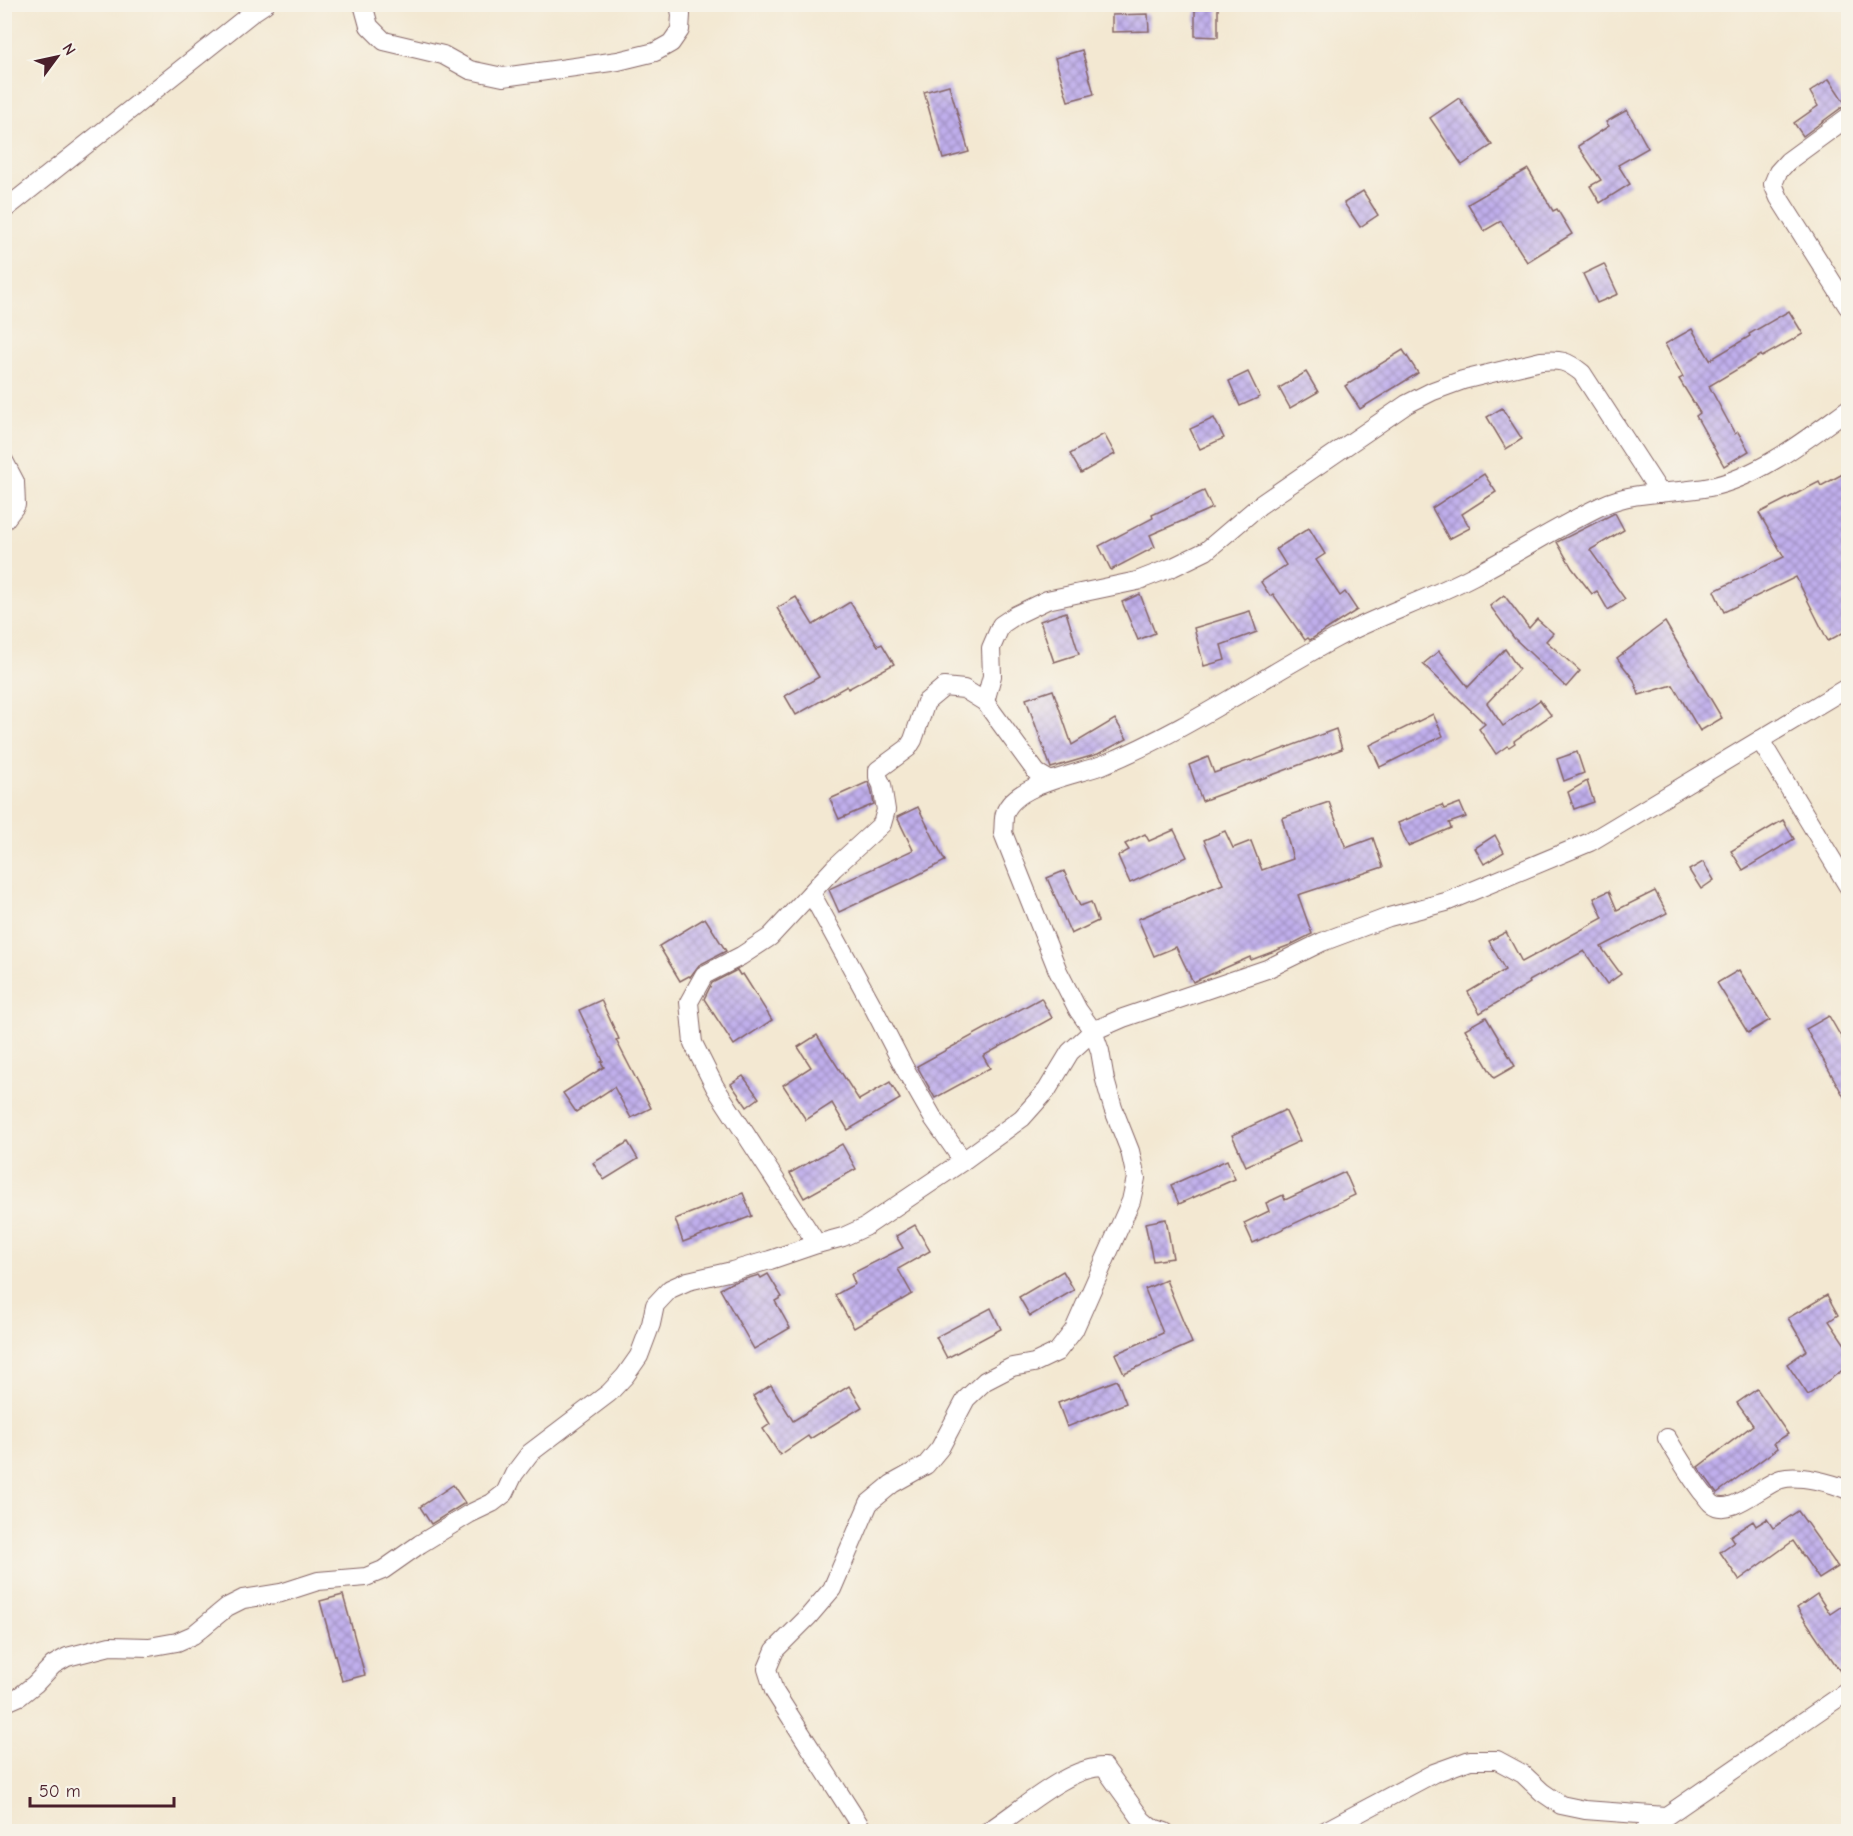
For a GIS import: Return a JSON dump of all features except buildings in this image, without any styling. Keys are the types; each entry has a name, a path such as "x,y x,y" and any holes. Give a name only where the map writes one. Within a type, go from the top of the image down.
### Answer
{"street":[{"path":"4,210 265,4"},
{"path":"363,4 369,26 384,41 442,55 470,70 503,77 618,61 655,52 671,43 680,30 679,4"},
{"path":"1848,117 1788,161 1778,172 1773,184 1779,198 1848,307"},
{"path":"985,702 992,676 991,648 1001,625 1047,600 1137,581 1206,551 1260,505 1407,404 1463,380 1541,361 1568,362 1582,373 1660,493"},
{"path":"864,1832 774,1691 767,1669 775,1650 832,1589 869,1503 891,1484 926,1465 940,1448 966,1399 985,1381 1012,1367 1034,1363 1057,1352 1074,1330 1131,1201 1136,1178 1130,1151 1113,1108 1093,1031 1068,993 1058,971 1003,833 1005,812 1020,795 1049,780 1062,779 1102,765 1178,729 1337,638 1472,577 1603,505 1644,494 1684,492 1712,487 1741,478 1798,445 1848,409"},
{"path":"4,461 15,482 16,505 4,521"},
{"path":"817,1244 715,1087 693,1043 689,1002 704,975 741,956 770,937 834,868 882,824 886,810 882,785 878,777 879,770 908,748 926,702 944,687 964,689 985,702 1037,772 1049,780"},
{"path":"4,1703 20,1696 53,1665 67,1657 111,1646 149,1647 177,1642 192,1635 226,1607 243,1599 281,1593 318,1581 366,1577 383,1570 420,1544 469,1514 492,1503 505,1493 514,1474 530,1454 609,1393 639,1356 651,1324 655,1305 670,1289 688,1281 732,1271 843,1237 865,1227 1022,1118 1047,1090 1070,1052 1093,1031 1123,1018 1267,969 1322,942 1389,917 1446,902 1590,842 1848,687"},
{"path":"1760,740 1848,886"},
{"path":"811,893 933,1118 963,1161"},
{"path":"1667,1438 1692,1479 1712,1504 1725,1508 1747,1499 1781,1479 1805,1479 1833,1484 1848,1490"},
{"path":"1643,1832 1848,1691"},
{"path":"1323,1832 1434,1773 1470,1760 1497,1760 1523,1774 1542,1792 1561,1805 1585,1810 1665,1816"},
{"path":"987,1832 1053,1786 1095,1767 1104,1767 1142,1820 1150,1827 1165,1832"}]}
